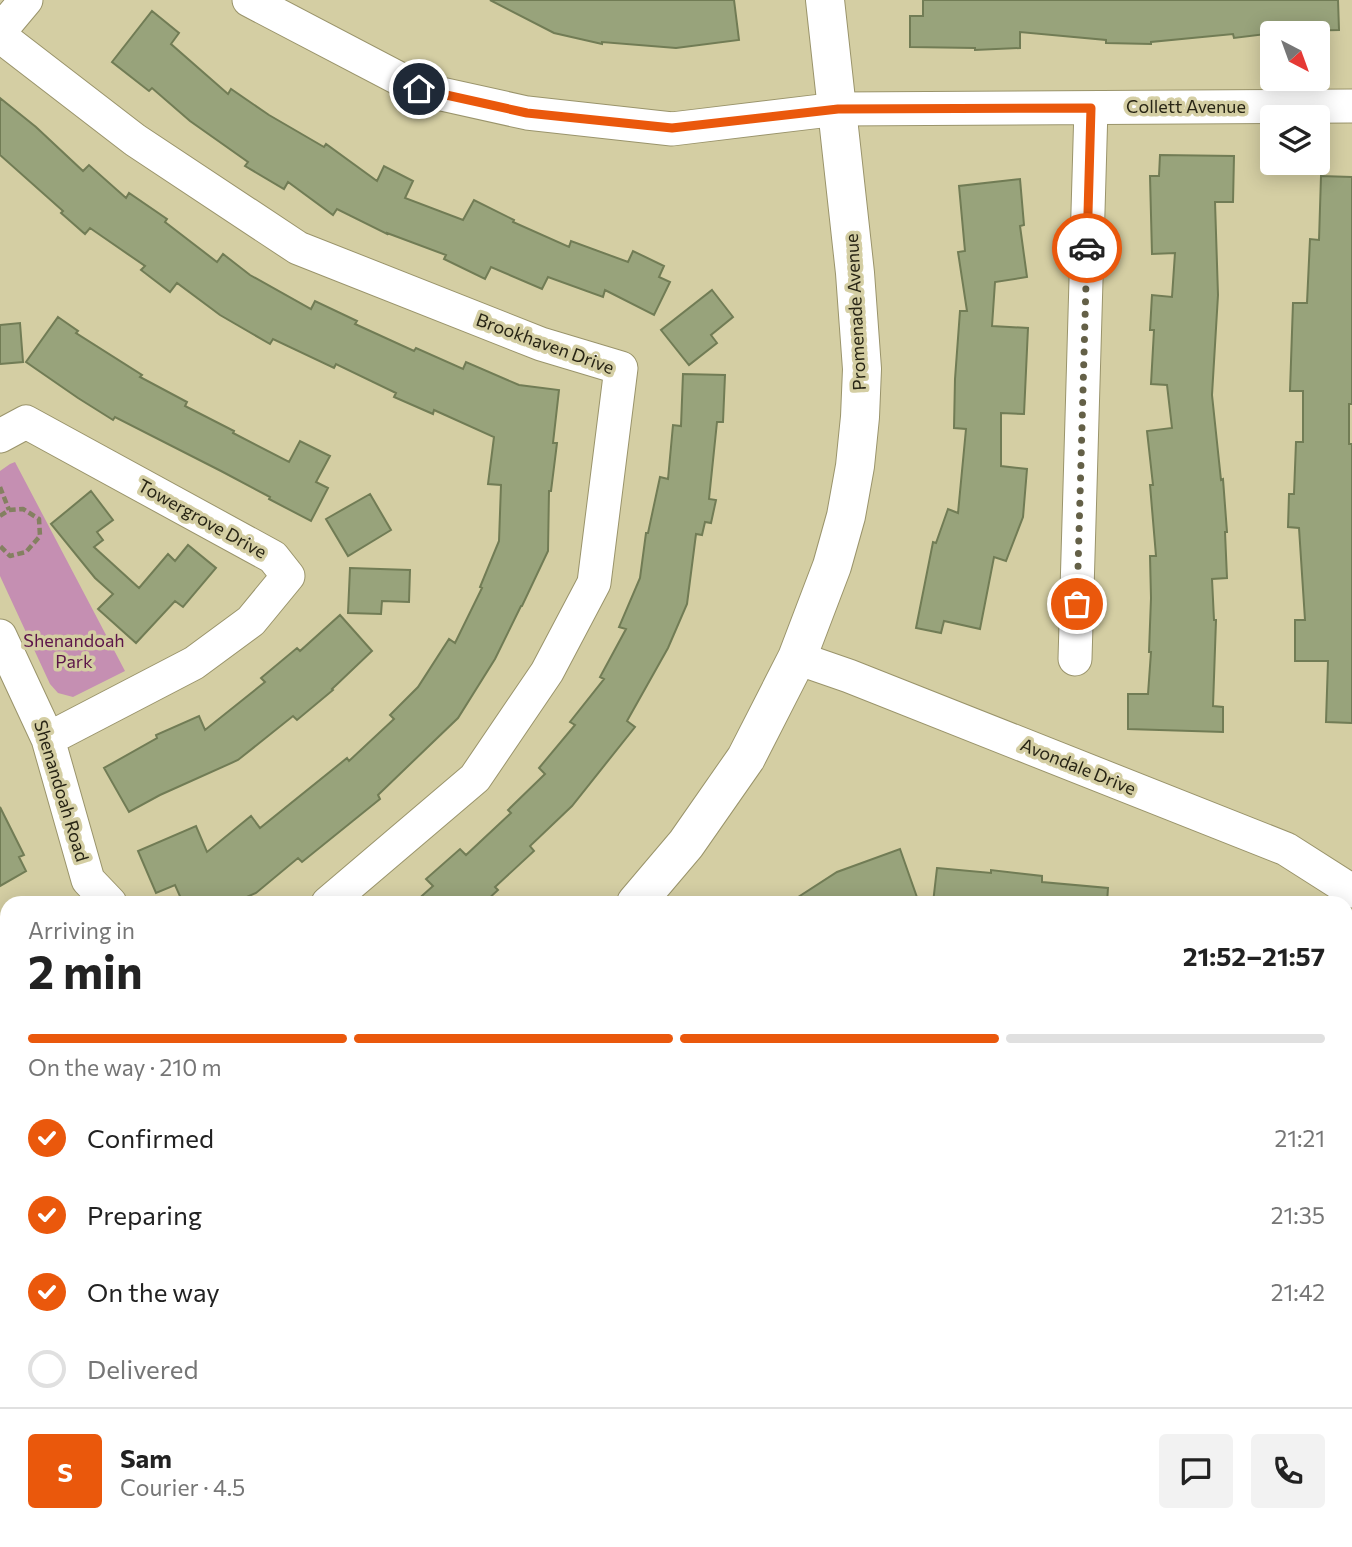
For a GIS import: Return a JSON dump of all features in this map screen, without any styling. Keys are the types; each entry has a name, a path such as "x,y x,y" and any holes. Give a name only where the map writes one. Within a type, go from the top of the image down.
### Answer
{"main road":[{"name":"Promenade Avenue","path":"642,896 686,844 746,758 797,658 832,566 846,516 855,467 862,369 856,286 825,0"}],"street":[{"path":"0,34 26,0"},
{"name":"Collett Avenue","path":"248,0 419,89 527,113 672,128 838,109 1352,106"},
{"name":"Brookhaven Drive","path":"0,34 135,140 298,248 541,344 621,368 594,583 547,672 475,778 336,896"},
{"path":"1075,659 1091,108"},
{"name":"Towergrove Drive","path":"0,436 26,422 273,557 288,576 251,621 194,663 48,739"},
{"name":"Shenandoah Road","path":"0,636 48,739 88,880 103,896"},
{"name":"Avondale Drive","path":"797,658 849,676 1286,849 1352,891"}],"path":[{"path":"0,487 9,510"},
{"path":"0,516 9,510 23,509 39,519 40,536 26,552 10,556 0,546"}],"green space":[{"name":"Shenandoah Park","path":"15,462 125,671 73,697 58,693 50,684 0,576 0,471"}],"building":[{"path":"490,0 734,0 739,40 676,48 602,44 554,33"},
{"path":"923,0 1338,0 1339,30 1330,30 1330,21 1260,21 1260,35 1234,38 1233,34 1151,44 1106,43 1106,40 1020,32 1020,48 975,50 910,47 910,16 923,16"},
{"path":"152,11 179,33 171,44 228,94 231,89 324,147 326,144 377,181 384,166 413,181 405,198 463,220 474,200 514,220 513,222 569,247 571,241 628,262 633,251 664,266 659,277 670,282 654,315 605,290 603,297 548,277 542,289 491,267 485,279 444,259 446,255 387,234 337,209 333,215 288,182 284,189 245,166 248,162 190,121 152,88 149,91 112,62"},
{"path":"0,98 83,171 89,165 126,198 129,193 167,219 165,222 217,262 223,254 250,275 311,309 315,301 357,321 355,324 414,351 416,348 463,369 466,362 519,385 559,390 553,443 557,443 549,491 548,551 495,659 458,718 378,795 380,799 302,862 298,858 249,896 180,896 175,885 156,893 138,851 196,826 207,852 251,816 260,828 347,758 349,761 394,719 390,715 418,687 449,639 455,643 482,588 480,587 499,541 501,485 488,484 494,437 434,410 433,414 394,397 396,393 336,364 334,368 273,339 270,344 220,315 177,283 170,292 141,270 145,266 90,228 85,234 0,155"},
{"path":"1160,155 1234,156 1233,202 1215,202 1218,295 1212,395 1221,480 1223,479 1227,578 1212,579 1216,620 1213,706 1223,707 1223,732 1128,729 1128,694 1148,694 1151,652 1150,556 1156,556 1150,485 1153,485 1147,431 1172,428 1167,385 1151,384 1154,330 1150,330 1152,295 1172,297 1175,253 1152,254 1150,176 1159,176"},
{"path":"1321,176 1352,177 1352,404 1349,404 1349,444 1352,444 1352,723 1326,722 1328,661 1295,661 1295,620 1305,620 1299,528 1288,527 1289,494 1294,494 1296,442 1303,442 1303,391 1290,391 1293,303 1307,303 1310,239 1319,240"},
{"path":"1020,179 1024,225 1020,226 1027,277 995,282 992,326 1028,328 1024,414 1001,413 1001,466 1027,469 1023,517 1006,561 994,557 980,629 944,621 941,633 916,628 933,542 936,543 948,509 958,513 966,429 954,428 955,379 960,311 967,311 958,252 965,251 959,186"},
{"path":"712,290 733,317 711,335 717,343 689,365 661,330"},
{"path":"58,317 78,331 76,333 142,375 140,377 187,402 185,406 289,462 300,441 330,456 316,482 328,488 311,521 221,471 115,417 113,420 26,362"},
{"path":"20,323 23,362 0,364 0,325"},
{"path":"683,374 725,375 723,422 717,422 709,499 716,500 711,523 705,522 702,535 696,534 687,604 668,648 627,721 635,727 572,806 530,846 534,851 495,887 498,890 492,896 422,896 433,886 426,879 460,849 466,855 511,813 508,810 545,774 539,768 575,725 570,722 604,679 600,677 626,629 619,627 640,578 646,533 660,477 668,479 673,425 681,426"},
{"path":"91,491 113,520 97,532 103,540 94,547 139,588 168,554 175,561 188,545 216,568 183,607 175,601 136,643 98,609 113,594 95,578 51,524"},
{"path":"370,494 391,530 348,556 326,519"},
{"path":"350,568 410,570 409,602 382,601 381,614 348,613"},
{"path":"340,615 372,651 333,690 297,720 293,716 238,760 129,812 104,768 157,738 156,735 199,716 205,730 265,682 261,678 297,648 300,651"},
{"path":"0,807 24,855 19,857 26,871 0,886"},
{"path":"900,849 917,896 800,896 837,872"},
{"path":"937,868 991,873 991,870 1042,876 1042,882 1108,888 1107,896 934,896"}],"way so far":[{"path":"1077,604 1087,248"}],"route":[{"path":"419,89 527,113 672,128 838,109 1091,108 1087,248"}]}
